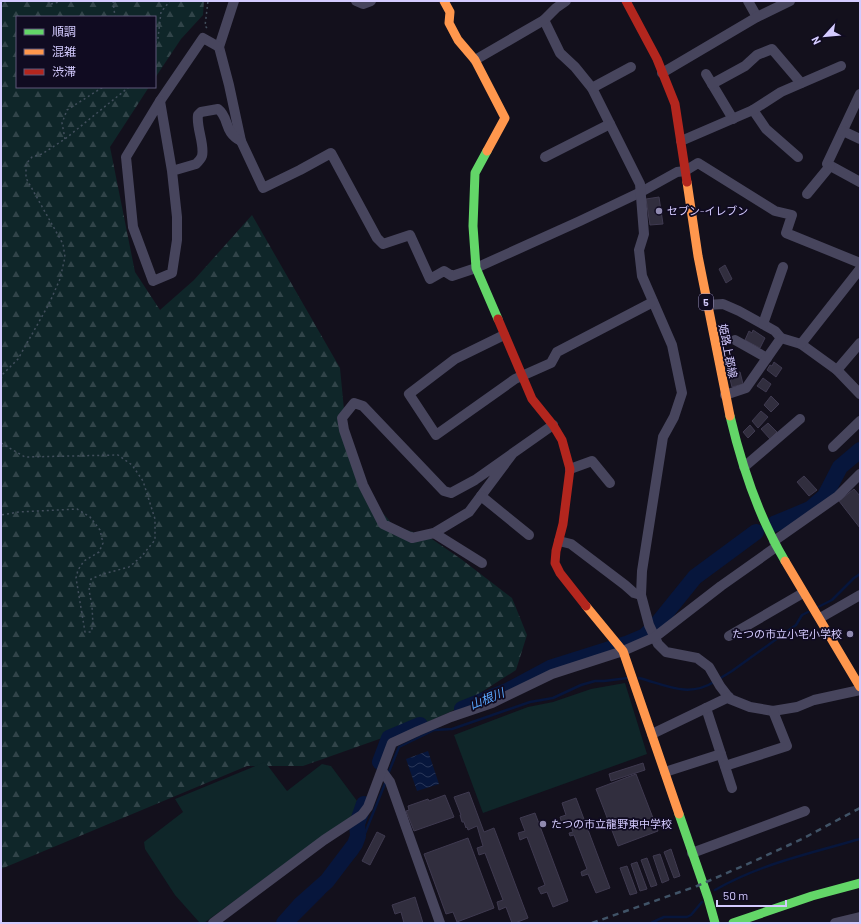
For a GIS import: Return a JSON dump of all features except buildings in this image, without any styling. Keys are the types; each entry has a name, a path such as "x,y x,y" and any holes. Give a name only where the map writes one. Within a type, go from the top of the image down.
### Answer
{"street":[{"path":"234,1 219,47 241,141 263,188 331,154 377,238 383,244 410,235 430,278 444,271 452,276 476,268 641,192 677,172 685,171 698,163 776,211 792,215 786,233 860,263"},
{"path":"356,1 363,4 371,1"},
{"path":"444,1 450,12 449,23 458,40 474,60 505,118 475,173 473,226 476,268 532,398 553,425 562,440 570,469 563,524 555,563 560,573 622,651 665,772 708,898 715,923"},
{"path":"474,60 544,20 556,8 566,1"},
{"name":"姫路上郡線","path":"626,1 643,30 674,104 698,256 725,394 739,454 755,502 775,544 860,687"},
{"path":"748,1 757,17"},
{"path":"662,73 783,2"},
{"path":"544,20 560,53 579,71 592,88 640,184 644,234 639,250 642,276 672,345 682,393 674,417 663,437 642,572 641,595 652,631 658,644 666,652 697,658 710,667 720,686 730,699 750,707 773,711 797,707 814,700 860,690"},
{"path":"160,101 172,171 178,240 172,273 153,281 133,227 126,157 160,101 203,38 219,47"},
{"path":"712,84 745,66 757,55 772,49 802,83"},
{"path":"681,141 753,110 781,92 841,66"},
{"path":"592,88 631,67"},
{"path":"706,74 733,119"},
{"path":"860,94 827,164 860,182"},
{"path":"172,171 196,164 202,156 201,139 197,119 201,112 218,109 222,112 229,131 234,138 241,141"},
{"path":"753,110 766,129 798,157"},
{"path":"545,157 610,124"},
{"path":"843,131 860,139"},
{"path":"807,194 830,166"},
{"path":"763,324 783,267"},
{"path":"802,344 860,268"},
{"path":"504,335 455,359 409,394 436,435 522,375 551,363 557,352 653,302"},
{"path":"707,304 723,304 775,331 781,338 802,344 837,370 860,394"},
{"path":"725,394 746,388 781,338"},
{"path":"735,340 767,358"},
{"path":"837,370 860,343"},
{"path":"513,453 469,512 434,533 412,538 382,524 363,485 344,430 342,418 354,403 363,406 444,491 451,493 475,480 513,453 553,425"},
{"path":"744,467 800,419"},
{"path":"833,447 860,421"},
{"path":"570,469 592,461 610,483"},
{"path":"213,923 324,840 362,815 368,807 392,744 451,717 492,703 552,674 622,651 721,586 838,496 860,474"},
{"path":"481,496 529,535"},
{"path":"434,533 482,564"},
{"path":"559,541 571,544 634,593 641,595"},
{"path":"728,636 805,595"},
{"path":"818,615 860,595"},
{"path":"652,734 729,697"},
{"path":"706,708 732,788"},
{"path":"725,766 787,746 773,711"},
{"path":"665,772 721,754"},
{"path":"382,771 390,782 440,923"},
{"path":"692,853 805,811"},
{"path":"733,923 844,887 860,884"},
{"path":"836,923 860,916"}],"path":[{"path":"47,1 51,4 62,1"},
{"path":"113,1 115,16"},
{"path":"156,41 158,38 161,12 170,1"},
{"path":"208,1 205,26 208,31"},
{"path":"65,139 62,123 67,110 101,88"},
{"path":"1,379 3,374 18,359 49,304 60,279 65,257 62,244 26,178 26,164 32,157 42,154 65,139 128,88"},
{"path":"1,443 25,457 118,455 132,465 143,481 155,519 155,540 141,557 129,567 91,579 89,590 93,625 91,632 85,632 76,578 78,570 84,561 99,552 103,542 100,530 90,517 77,509 19,512 1,515"}],"green space":[{"path":"1,1 204,1 203,15 181,39 156,76 156,16 16,16 16,88 148,88 110,147 135,272 160,310 194,280 252,215 340,368 347,441 361,488 394,526 429,537 461,559 512,598 527,635 516,670 452,711 430,721 303,766 247,766 1,869"},
{"path":"625,683 647,754 483,813 454,735 528,707 553,702 591,689"},
{"path":"265,762 287,791 322,764 331,766 360,805 355,809 354,815 320,838 204,923 199,922 175,895 145,849 144,842 183,812 175,799"}],"water":[{"path":"428,751 439,784 417,791 406,759"}],"waterway":[{"name":"山根川","path":"774,524 810,509 825,496 840,467 860,450"},
{"name":"山根川","path":"462,709 507,691 550,668 626,644 645,636 657,624 695,577 756,532"},
{"path":"818,607 832,600 860,574"},
{"path":"719,679 796,625 802,615 808,612"},
{"path":"388,774 399,747 434,730 452,729 530,702 553,698 581,685 595,681 628,678"},
{"path":"639,678 668,687 686,690 704,687 714,682"},
{"name":"山根川","path":"380,762 389,738 420,725"},
{"path":"294,923 323,894 357,853 386,781"},
{"name":"山根川","path":"284,923 300,905 327,881 355,844 358,836 357,824 364,804"},
{"path":"715,890 768,866 804,854 860,839"},
{"path":"651,923 664,917 687,917 691,915 702,902"}],"railway":[{"path":"592,923 697,886 802,839 860,808"}],"traffic: fast":[{"path":"487,151 475,173 473,226 476,268 498,319"},
{"path":"730,416 752,491 775,544 785,561"},
{"path":"679,814 715,923"},
{"path":"733,923 812,896 860,883"}],"traffic: slow":[{"path":"444,1 450,12 449,23 458,40 475,60 505,118 487,151"},
{"path":"687,182 698,256 730,416"},
{"path":"785,561 860,687"},
{"path":"586,606 623,651 679,814"}],"traffic: jam":[{"path":"626,1 657,59 675,104 687,182"},
{"path":"498,319 532,399 553,425 562,440 570,469 563,524 556,551 555,563 560,573 586,606"}],"place":[{"name":"セブン-イレブン","path":"659,211"},
{"name":"たつの市立小宅小学校","path":"850,634"},
{"name":"たつの市立龍野東中学校","path":"543,824"}]}
